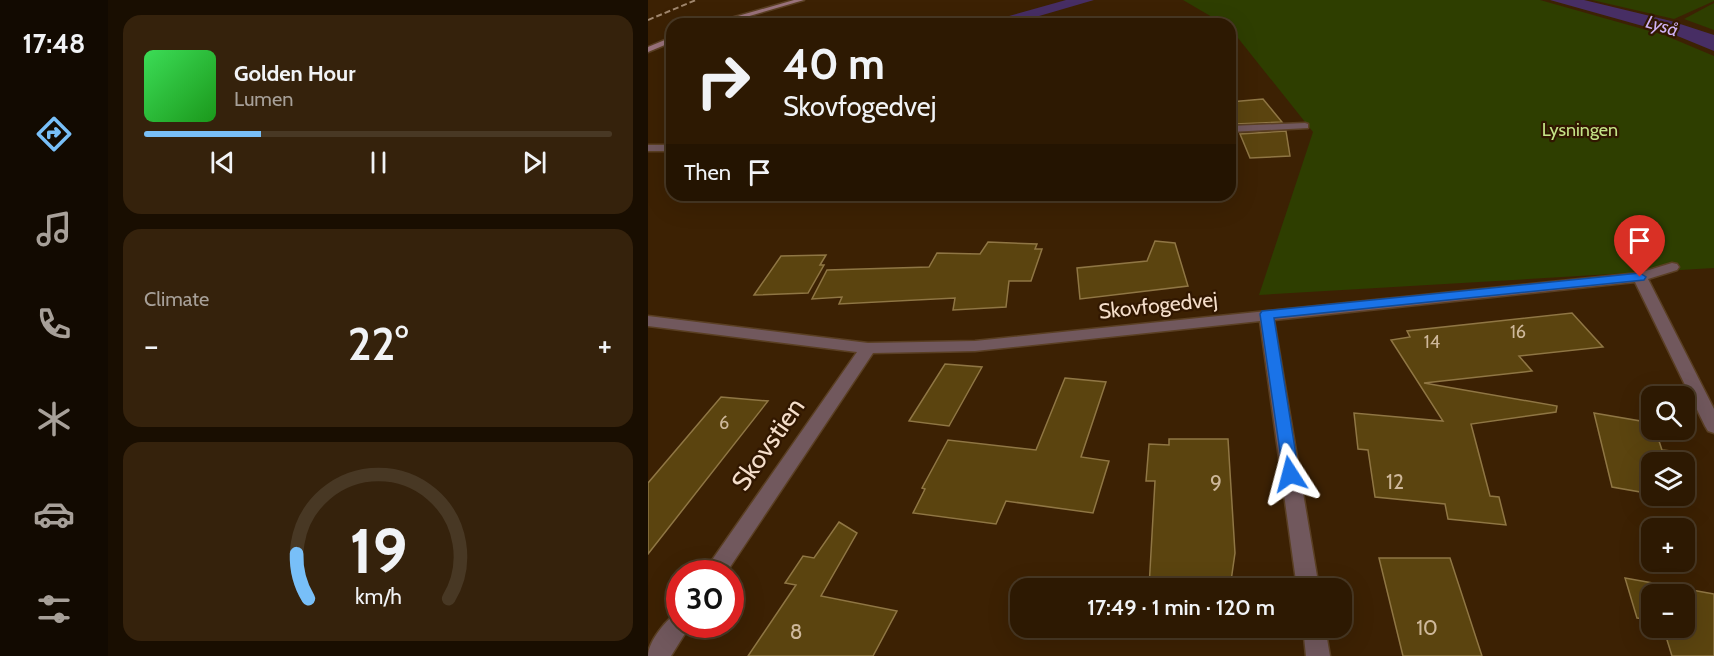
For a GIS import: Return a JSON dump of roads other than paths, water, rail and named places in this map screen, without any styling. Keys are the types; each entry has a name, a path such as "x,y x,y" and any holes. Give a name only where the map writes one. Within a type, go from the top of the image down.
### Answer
{"street":[{"path":"736,18 801,0"},
{"path":"648,50 666,42"},
{"path":"1236,129 1305,126"},
{"path":"648,148 666,148"},
{"name":"Skovfogedvej","path":"648,321 868,348 975,346 1640,277 1672,267"},
{"path":"1640,277 1714,426"},
{"path":"1266,314 1306,578"},
{"name":"Skovstien","path":"723,560 868,348"},
{"path":"657,656 670,638"},
{"path":"1316,638 1318,656"}],"water":[{"path":"1066,0 1094,0 1032,18 1002,18"},
{"name":"Lyså","path":"1550,0 1584,0 1671,21 1714,35 1714,51 1675,35"}],"railway":[{"path":"648,20 696,0"}],"park label":[{"name":"Lysningen","path":"1580,130"}]}
